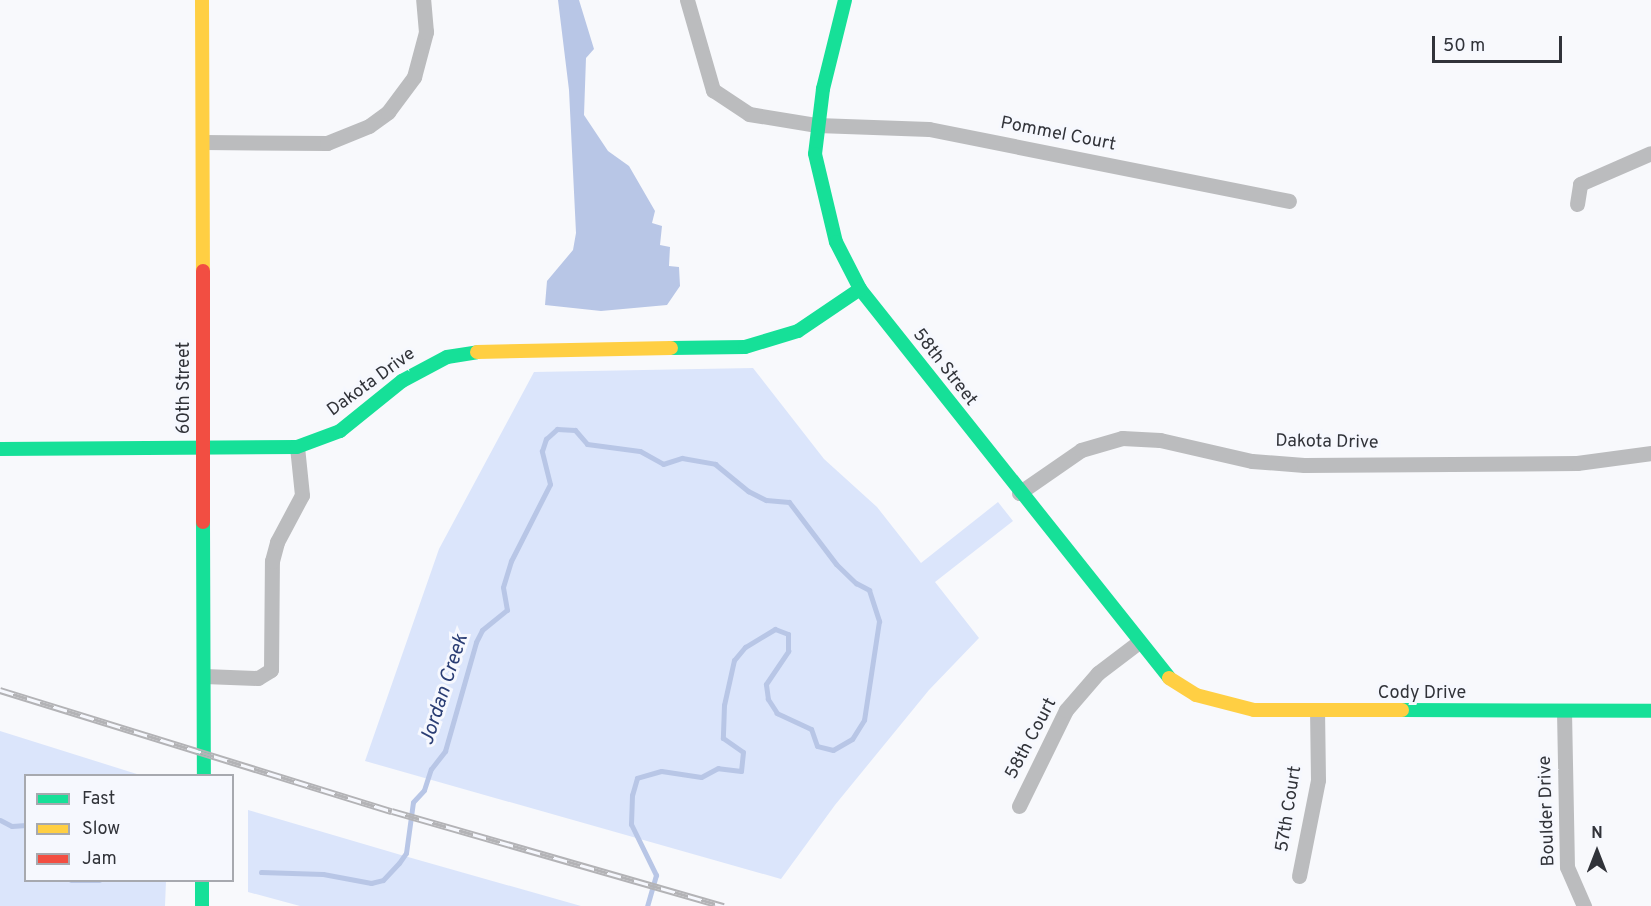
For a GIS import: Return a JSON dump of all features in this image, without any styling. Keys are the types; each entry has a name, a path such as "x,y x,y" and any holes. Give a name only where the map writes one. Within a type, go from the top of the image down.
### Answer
{"street":[{"name":"60th Street","path":"202,0 204,774"},
{"path":"203,142 327,143 369,126 388,112 414,77 426,32 423,0"},
{"name":"Pommel Court","path":"687,0 713,90 749,114 817,125 929,129 1289,201"},
{"name":"58th Street","path":"845,0 817,125 817,177 828,221 860,289 1136,644 1164,675 1196,695"},
{"path":"1577,204 1580,184 1651,153"},
{"name":"Dakota Drive","path":"0,449 297,447 340,431 402,381 447,357 495,349 745,347 798,331 860,289"},
{"name":"Dakota Drive","path":"1019,494 1082,450 1122,438 1160,440 1252,461 1304,465 1577,463 1651,453"},
{"path":"204,676 258,678 271,670 272,561 277,542 302,495 297,447"},
{"name":"58th Court","path":"1019,807 1066,710 1098,673 1136,644"},
{"name":"Cody Drive","path":"1196,695 1254,710 1317,712 1651,711"},
{"name":"Boulder Drive","path":"1564,711 1567,867 1584,906"},
{"name":"57th Court","path":"1299,876 1318,780 1317,712"},
{"path":"202,882 202,906"}],"shaded area":[{"path":"558,0 579,0 594,49 586,58 584,115 608,151 629,166 655,211 652,223 662,226 660,245 670,247 669,266 679,267 680,286 667,305 601,311 545,305 547,281 573,250 576,233 569,90"},
{"path":"753,368 824,459 877,507 921,563 998,502 1013,521 935,582 979,638 929,690 835,805 781,879 365,761 439,549 534,372"},
{"path":"0,731 137,774 24,774 24,882 166,882 165,906 0,906"},
{"path":"248,810 581,906 300,906 248,892"}],"waterway":[{"name":"Jordan Creek","path":"261,872 323,874 371,883 383,880 399,863 406,853 413,802 424,790 431,769 445,751 476,642 482,630 507,610 503,587 511,561 550,484 542,451 546,439 557,429 575,430 587,444 640,451 663,464 682,458 715,464 748,491 766,500 789,502 836,564 856,583 869,590 879,621 864,720 852,739 833,750 817,746 811,729 777,713 768,699 766,684 788,651 788,634 775,629 745,647 734,660 724,705 723,738 743,752 741,771 718,768 701,777 661,771 637,778 632,795 631,824 656,875 647,906"},
{"name":"Jordan Creek","path":"0,820 12,826 24,825"}],"railway":[{"path":"0,690 392,811 724,906"}],"traffic: fast":[{"path":"845,0 823,89 815,154 836,242 860,289 1169,678"},
{"path":"671,348 745,347 798,331 860,289"},
{"path":"0,449 297,447 340,431 402,381 447,357 477,352"},
{"path":"203,522 204,774"},
{"path":"1402,710 1651,711"},
{"path":"202,882 202,906"}],"traffic: slow":[{"path":"202,0 203,271"},
{"path":"477,352 671,348"},
{"path":"1169,678 1196,695 1254,710 1402,710"}],"traffic: jam":[{"path":"203,271 203,522"}]}
